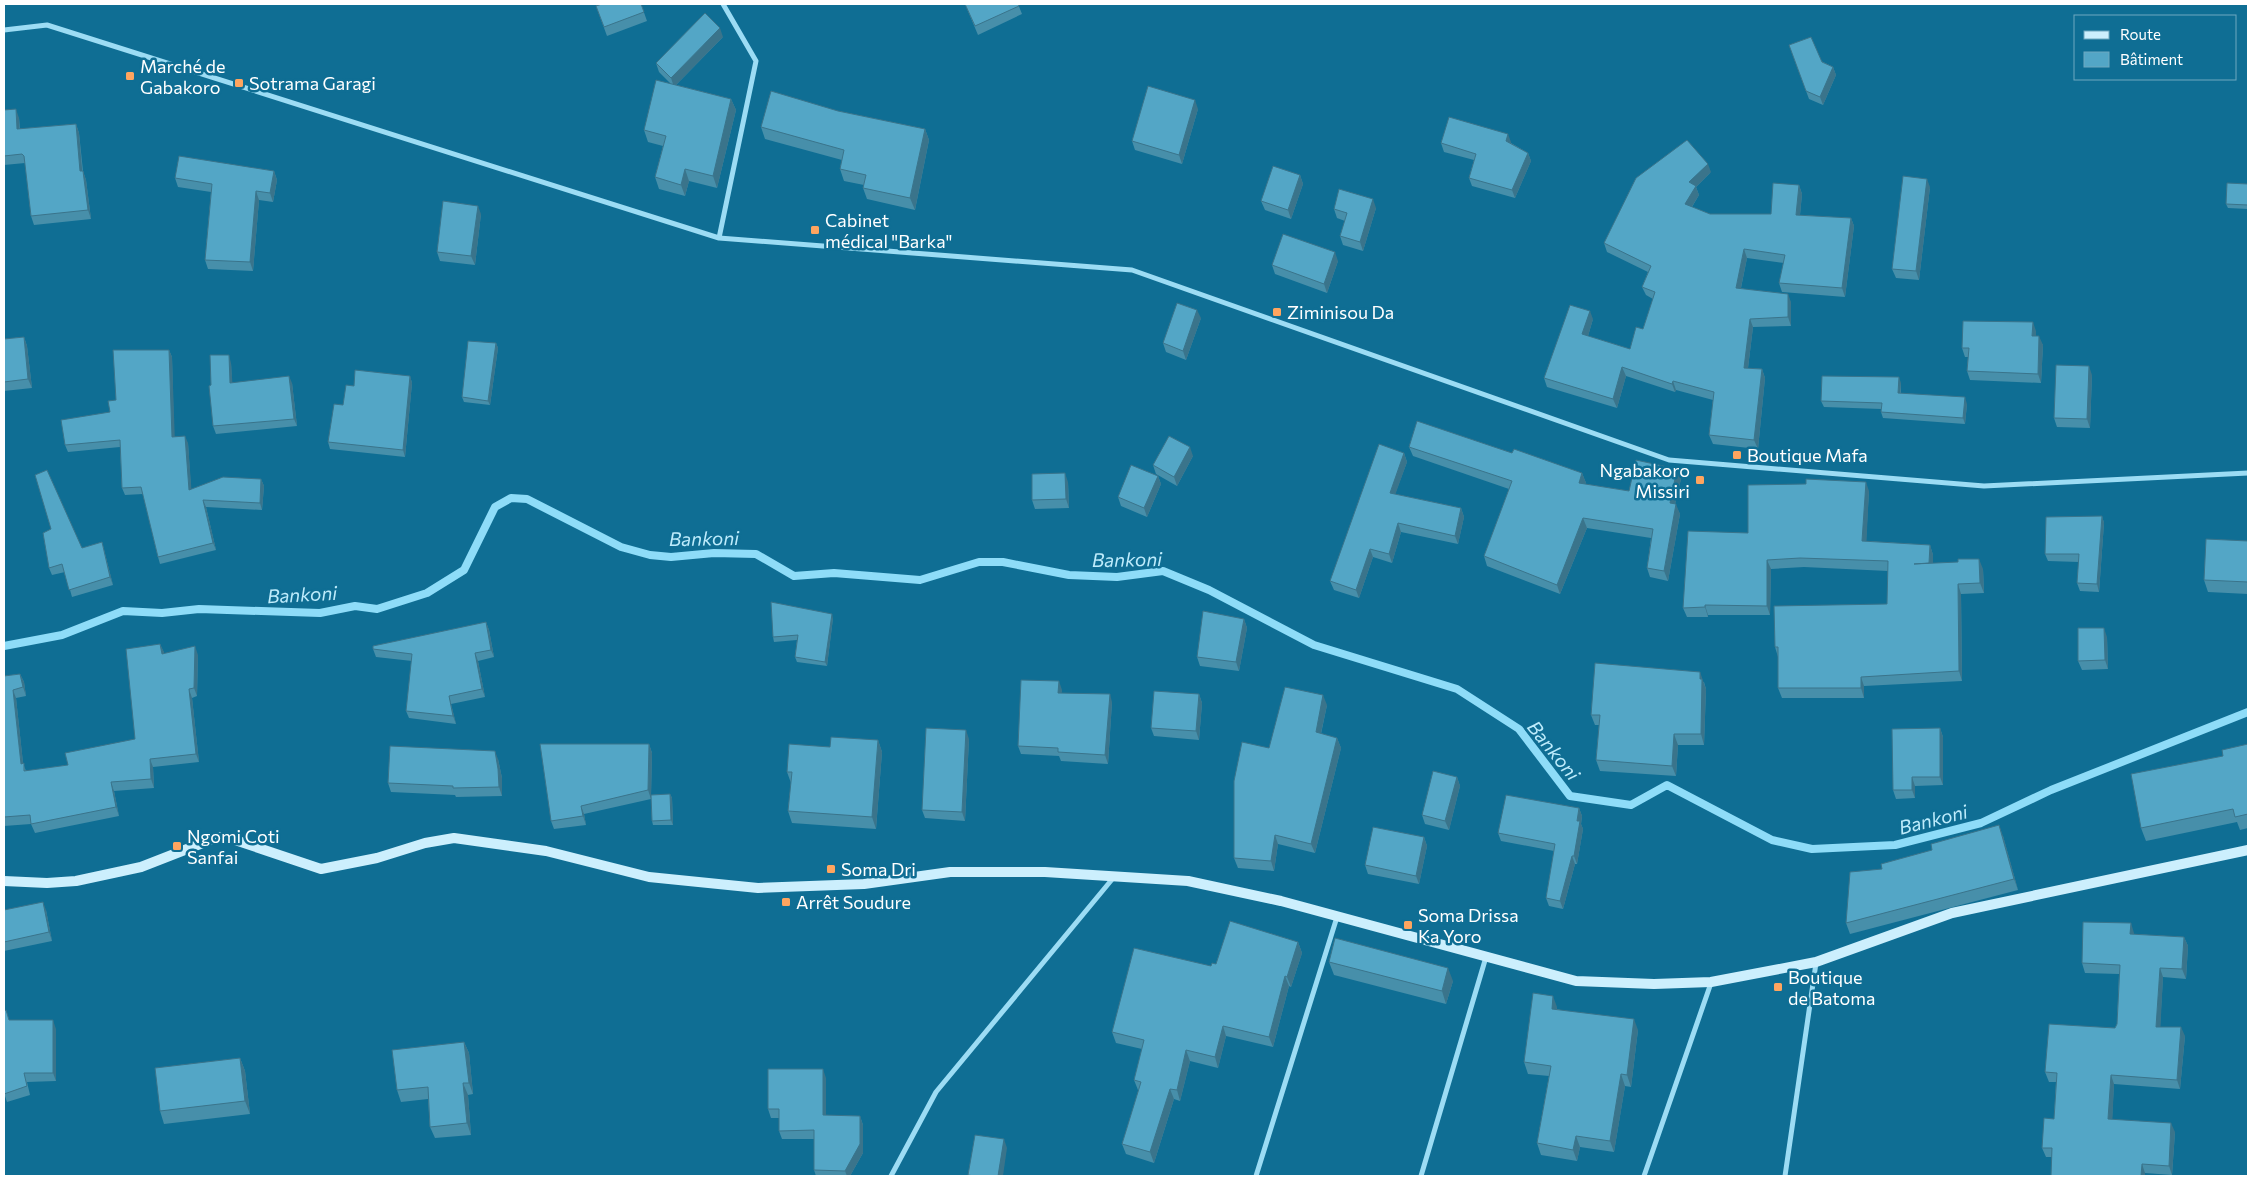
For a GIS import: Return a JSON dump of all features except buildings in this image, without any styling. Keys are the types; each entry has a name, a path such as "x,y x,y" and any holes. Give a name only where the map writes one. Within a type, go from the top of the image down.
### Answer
{"street":[{"path":"719,238 756,61 723,4"},
{"path":"4,30 46,25 719,238 1132,270 1670,460 1984,486 2248,473"},
{"path":"4,880 48,883 76,881 141,867 218,837 235,840 322,869 377,858 425,843 454,838 546,851 649,877 758,888 864,884 950,872 1044,872 1115,876 1188,881 1280,901 1576,981 1654,984 1711,982 1816,962 1952,914 2248,850"},
{"path":"891,1176 936,1092 1115,876"},
{"path":"1256,1176 1338,916"},
{"path":"1421,1176 1486,957"},
{"path":"1785,1176 1816,962"},
{"path":"1644,1176 1711,982"}],"waterway":[{"name":"Bankoni","path":"4,646 62,635 123,611 162,613 199,609 320,613 355,606 377,609 427,593 464,570 495,507 511,498 527,499 621,547 650,555 671,557 714,553 756,554 794,576 834,573 920,580 979,562 1003,562 1069,575 1117,577 1163,571 1209,590 1314,645 1457,689 1519,729 1570,796 1631,805 1667,785 1772,840 1812,849 1895,845 1981,823 2051,790 2248,712"}],"place":[{"name":"Marché de Gabakoro","path":"130,76"},
{"name":"Sotrama Garagi","path":"239,83"},
{"name":"Cabinet médical \"Barka\"","path":"815,230"},
{"name":"Ziminisou Da","path":"1277,312"},
{"name":"Boutique Mafa","path":"1737,455"},
{"name":"Ngabakoro Missiri","path":"1700,480"},
{"name":"Ngomi Coti Sanfai","path":"177,846"},
{"name":"Soma Dri","path":"831,869"},
{"name":"Arrêt Soudure","path":"786,902"},
{"name":"Soma Drissa Ka Yoro","path":"1408,925"},
{"name":"Boutique de Batoma","path":"1778,987"}]}
